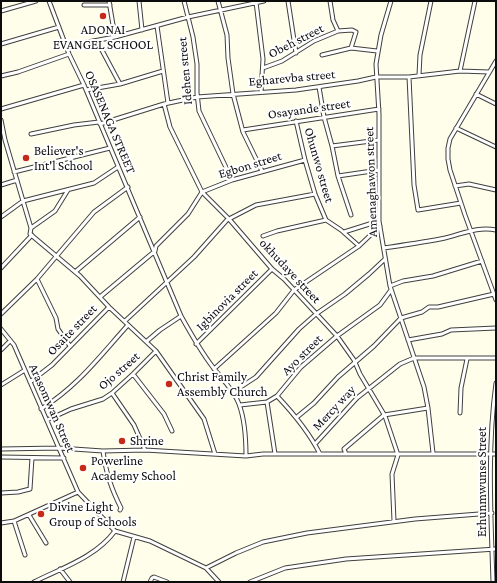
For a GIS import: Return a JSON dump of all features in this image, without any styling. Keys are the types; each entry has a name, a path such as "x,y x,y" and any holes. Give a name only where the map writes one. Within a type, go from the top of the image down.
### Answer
{"street":[{"path":"1,11 36,1"},
{"name":"OSASENAGA STREET","path":"49,1 69,54 128,187 182,316 196,344"},
{"path":"109,1 115,37"},
{"path":"139,1 142,30"},
{"name":"Idehen street","path":"184,1 193,37 197,64 197,97 199,111 232,180"},
{"path":"218,1 227,35 228,58 233,94 242,130 262,171"},
{"path":"66,46 115,37 188,17 264,1"},
{"path":"288,1 296,53"},
{"name":"Obeh street","path":"330,1 333,20 338,31"},
{"name":"Amenaghawon street","path":"391,1 380,35 377,51 376,77 379,109 379,221 391,290 424,387 433,453"},
{"path":"419,75 420,55 431,1"},
{"path":"460,71 476,1"},
{"path":"256,2 263,68 261,92"},
{"path":"84,5 110,6"},
{"name":"okhudaye street","path":"157,26 170,127 202,192 229,219 272,269 337,336 354,360 360,374 385,416 398,455"},
{"path":"1,44 59,27"},
{"name":"Obeh street","path":"263,68 282,62 314,41 338,31 352,30 356,32 351,48"},
{"path":"97,41 120,84"},
{"path":"322,56 351,48 377,51"},
{"path":"1,76 69,54"},
{"path":"496,61 494,67 489,72 456,128 450,139 448,148 448,159 455,186 496,300"},
{"path":"86,90 120,84 163,71"},
{"name":"Egharevba street","path":"31,134 69,126 99,123 166,103 197,97 296,90 376,77 409,77 460,71 489,72"},
{"path":"409,77 414,185 418,210 461,203"},
{"path":"1,108 84,86"},
{"path":"319,87 324,117 338,176 351,215"},
{"path":"476,94 496,104"},
{"name":"Osayande street","path":"242,130 379,109"},
{"path":"1,120 3,140 17,180 31,228 30,234 75,272 109,307 156,351 204,419 215,454"},
{"name":"Ohunwo street","path":"296,121 315,194 326,220 344,232 359,246"},
{"path":"456,128 496,147"},
{"path":"332,146 379,140"},
{"path":"14,172 110,148"},
{"name":"Egbon street","path":"202,192 232,180 305,160"},
{"path":"1,217 23,201 94,184 118,167"},
{"path":"338,176 379,170"},
{"path":"1,185 17,180"},
{"path":"455,186 469,184 496,190"},
{"path":"1,314 37,279 94,212 128,187"},
{"path":"31,228 54,211 68,190"},
{"path":"100,298 155,251 156,246 188,214 202,192"},
{"path":"124,321 194,257 224,222 256,204 315,194"},
{"path":"75,272 140,217"},
{"path":"263,236 277,231 326,220"},
{"path":"344,232 379,221"},
{"path":"214,369 276,313 294,290 359,246 380,226"},
{"path":"384,248 445,238 470,230 496,230"},
{"path":"1,268 32,235"},
{"path":"233,392 256,377 299,329 316,314 345,294 370,274 385,259"},
{"path":"390,286 404,281 433,276 482,261"},
{"name":"Igbinovia street","path":"196,344 272,269"},
{"path":"37,279 56,318 58,329 70,346"},
{"name":"Ayo street","path":"240,405 267,402 277,396 301,367 337,336 380,305 391,290"},
{"path":"297,416 314,403 338,377 355,364 401,318 422,312 429,307 438,308 494,294"},
{"name":"Osaite street","path":"30,382 52,365 109,307"},
{"path":"147,341 160,330 182,316"},
{"path":"41,409 57,399 73,386 128,325"},
{"path":"408,340 442,334 451,330 496,328"},
{"name":"Arasomwan Street","path":"1,329 14,346 78,492 115,531"},
{"path":"1,350 10,341"},
{"path":"196,344 233,392 240,405 246,437 246,456"},
{"name":"Ojo street","path":"47,420 71,409 103,399 134,374 156,351"},
{"path":"414,358 496,358"},
{"name":"Mercy way","path":"315,444 369,387 400,364 414,358"},
{"path":"460,413 461,388 467,359"},
{"path":"1,385 25,370"},
{"path":"134,374 164,414 172,430"},
{"name":"Erhunmwunse Street","path":"493,582 494,549 490,454 492,414 496,383"},
{"path":"112,393 134,425 145,450"},
{"path":"277,396 297,416 320,454"},
{"path":"267,402 275,454"},
{"path":"346,454 344,449 384,415 428,408"},
{"path":"1,449 59,448 103,451 145,450 246,456 275,454 496,454"},
{"path":"103,451 106,472 112,490 121,508 120,510"},
{"path":"394,521 392,474 398,455"},
{"path":"1,457 64,458"},
{"path":"1,493 18,492 30,489 32,458"},
{"path":"491,469 496,469"},
{"path":"1,523 14,521 29,515 78,492"},
{"path":"206,568 236,553 264,542 307,533 394,521 492,513"},
{"path":"29,515 46,543"},
{"path":"14,521 25,555"},
{"path":"34,582 91,554 108,541 115,531 150,541 206,568 220,582"},
{"path":"123,582 134,537"},
{"path":"250,582 285,568 346,559 494,549"},
{"path":"60,569 70,582"},
{"path":"150,582 154,577 167,582"}],"place":[{"name":"ADONAI EVANGEL SCHOOL","path":"103,16"},
{"name":"Believer's Int'l School","path":"26,158"},
{"name":"Christ Family Assembly Church","path":"169,384"},
{"name":"Shrine","path":"122,441"},
{"name":"Powerline Academy School","path":"83,468"},
{"name":"Divine Light Group of Schools","path":"41,514"}]}
